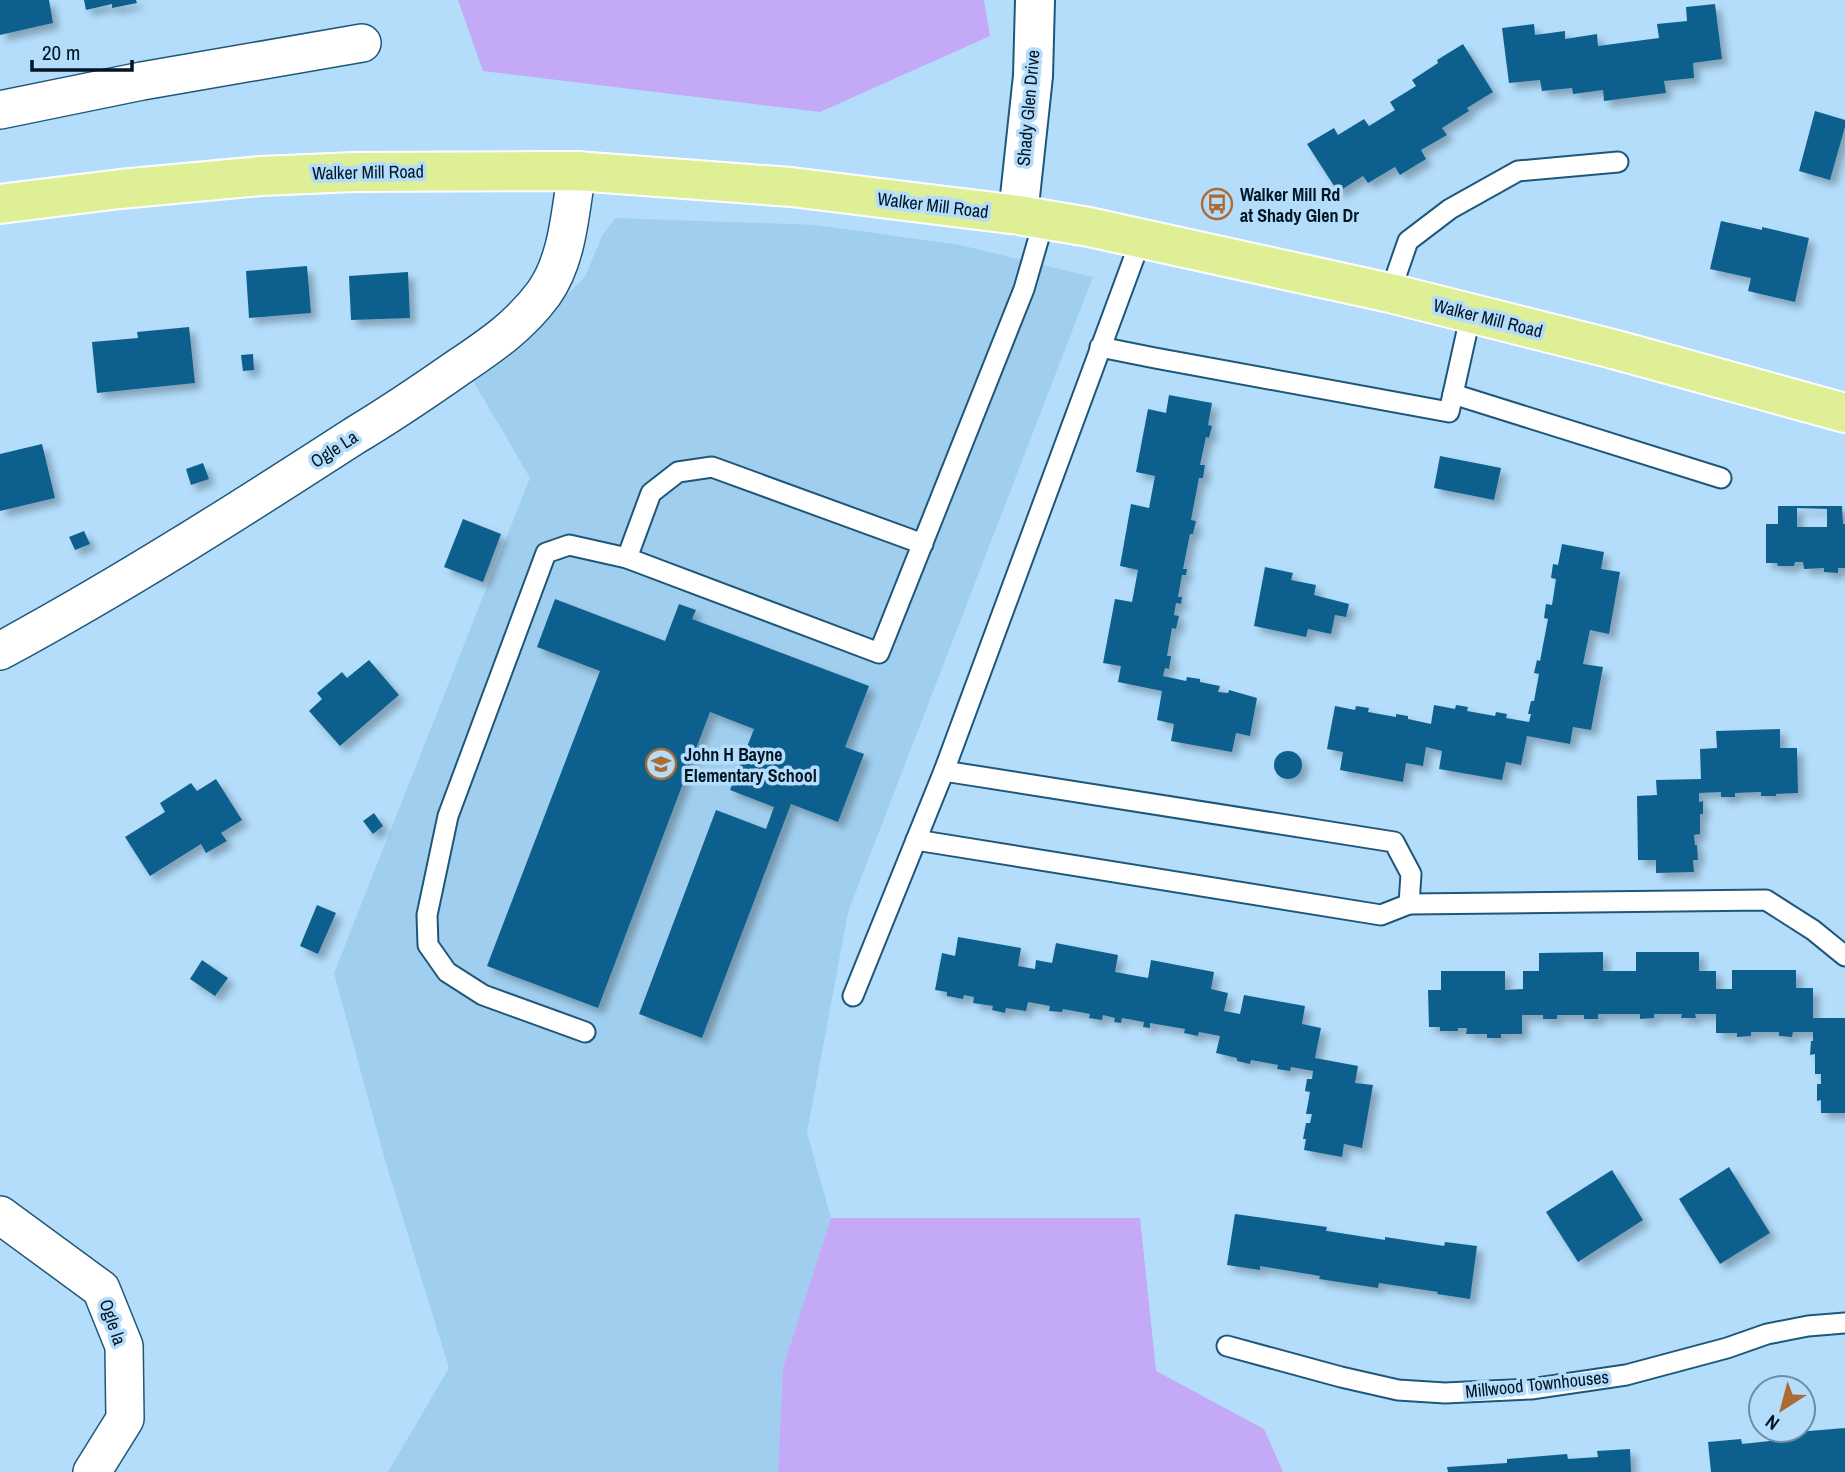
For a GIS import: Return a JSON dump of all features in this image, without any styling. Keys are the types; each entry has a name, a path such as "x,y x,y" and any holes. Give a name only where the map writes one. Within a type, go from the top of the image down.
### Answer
{"main road":[{"name":"Walker Mill Road","path":"0,204 120,189 261,176 355,172 577,171 791,187 1089,227 1390,293 1613,349 1845,413"}],"street":[{"name":"Shady Glen Drive","path":"1031,218 1035,0"},
{"path":"0,110 142,81 362,43"},
{"name":"Ogle La","path":"0,651 184,545 418,396 502,337 527,315 554,275 565,244 577,171"},
{"name":"Ogle la","path":"0,1215 101,1289 124,1346 125,1419 92,1472"}],"lane":[{"path":"1390,293 1408,241 1450,209 1518,171 1618,162"},
{"path":"586,1032 483,995 447,972 428,945 427,915 448,816 546,554 569,545 626,558 879,653 1024,289 1031,218"},
{"path":"853,996 944,771 1141,239"},
{"path":"1100,347 1449,412 1471,313"},
{"path":"1453,394 1721,478"},
{"path":"626,558 651,493 678,472 712,467 923,544"},
{"path":"944,771 1394,842 1411,874 1409,904"},
{"path":"916,840 1381,915 1409,904 1766,900 1813,930 1845,956"},
{"name":"Millwood Townhouses","path":"1227,1346 1398,1390 1445,1393 1531,1389 1626,1375 1727,1348 1767,1334 1808,1326 1845,1323"}],"shaded area":[{"path":"458,0 984,0 990,36 820,112 483,71"},
{"name":"John H Bayne Elementary School","path":"615,218 816,225 960,245 1093,277 848,912 807,1133 831,1218 783,1367 778,1472 388,1472 449,1368 385,1160 334,973 530,478 472,379 536,326 585,277 602,236"},
{"path":"831,1218 1140,1218 1156,1371 1264,1429 1283,1472 778,1472 783,1367"}],"building":[{"path":"0,0 49,0 53,23 0,35"},
{"path":"84,0 136,0 137,3 112,8 112,4 86,10"},
{"path":"1715,4 1722,59 1693,63 1694,78 1664,81 1666,93 1604,101 1603,90 1573,94 1572,88 1542,91 1540,80 1509,83 1502,28 1534,24 1535,35 1565,31 1565,39 1597,34 1598,46 1659,38 1657,24 1687,21 1686,7"},
{"path":"1463,44 1493,92 1442,128 1447,135 1421,150 1426,159 1400,175 1395,167 1368,183 1363,176 1338,192 1307,144 1334,128 1338,135 1364,119 1369,126 1395,110 1390,102 1416,86 1412,80"},
{"path":"1815,111 1845,120 1830,180 1799,171"},
{"path":"1721,221 1809,238 1795,302 1748,291 1751,278 1710,269"},
{"path":"307,266 311,313 249,318 246,271"},
{"path":"408,272 410,318 351,320 349,276"},
{"path":"189,327 195,383 97,393 92,342 138,338 137,332"},
{"path":"253,354 254,370 243,371 241,355"},
{"path":"1169,395 1212,403 1208,425 1212,426 1209,438 1206,437 1200,465 1205,465 1203,478 1199,478 1191,520 1196,521 1193,534 1190,534 1183,569 1187,569 1186,575 1182,575 1178,597 1182,597 1181,604 1176,603 1174,615 1179,616 1176,629 1172,628 1167,656 1171,656 1169,669 1165,668 1163,676 1186,681 1187,677 1200,679 1200,682 1220,686 1218,692 1228,693 1229,690 1257,698 1250,736 1236,733 1232,752 1171,741 1174,724 1157,720 1162,691 1118,682 1121,666 1103,663 1115,599 1132,602 1138,570 1120,566 1131,504 1149,508 1155,476 1136,472 1148,409 1166,413"},
{"path":"42,444 55,498 0,511 0,454"},
{"path":"1440,456 1501,468 1494,500 1434,488"},
{"path":"203,463 209,479 191,485 186,469"},
{"path":"1778,506 1842,506 1845,524 1845,568 1838,568 1838,573 1824,572 1824,568 1804,569 1803,562 1795,562 1794,566 1766,563 1766,524 1778,524","holes":["1797,508 1827,509 1827,527 1797,527"]},
{"path":"463,519 501,534 483,582 444,567"},
{"path":"84,531 90,544 75,550 69,537"},
{"path":"1562,544 1604,552 1601,569 1620,572 1609,634 1590,630 1583,664 1603,667 1591,730 1573,727 1570,744 1527,736 1521,765 1506,762 1502,780 1439,769 1442,751 1426,747 1423,766 1406,763 1403,782 1340,770 1343,752 1327,749 1335,706 1355,710 1356,706 1369,708 1368,712 1396,717 1396,714 1408,716 1408,719 1431,724 1434,705 1455,709 1456,705 1468,707 1467,711 1495,716 1496,712 1507,714 1506,718 1529,722 1531,714 1528,714 1531,701 1534,701 1539,674 1534,673 1537,660 1540,661 1548,619 1544,618 1546,604 1552,605 1556,579 1551,578 1553,564 1558,565"},
{"path":"1265,567 1293,573 1291,580 1316,585 1314,595 1349,604 1346,617 1335,615 1331,634 1308,629 1306,637 1254,626"},
{"path":"555,599 665,641 679,604 696,610 692,619 869,686 845,747 864,754 838,822 791,804 702,1038 639,1014 716,810 766,829 774,807 730,790 754,729 710,712 598,1008 487,966 600,671 537,647"},
{"path":"369,660 399,695 340,746 309,711 322,699 317,693 342,672 347,678"},
{"path":"1780,729 1780,748 1797,748 1798,793 1761,796 1761,792 1735,793 1735,797 1721,797 1721,792 1699,793 1699,802 1703,801 1703,814 1700,814 1700,834 1694,835 1698,860 1693,860 1694,872 1656,873 1656,860 1638,860 1637,796 1657,795 1656,780 1701,779 1700,749 1717,748 1716,731"},
{"path":"1288,751 1298,755 1302,765 1298,775 1288,779 1278,775 1274,765 1278,755"},
{"path":"216,779 242,820 221,833 227,841 206,853 201,844 150,876 125,837 165,812 160,803 191,783 197,791"},
{"path":"374,813 383,826 373,834 363,821"},
{"path":"317,905 336,913 318,954 300,946"},
{"path":"958,937 1021,948 1018,966 1035,969 1036,960 1052,963 1056,943 1118,955 1115,972 1148,978 1151,960 1214,972 1211,989 1228,993 1224,1011 1240,1014 1244,995 1305,1006 1302,1024 1321,1028 1315,1058 1358,1066 1355,1083 1373,1085 1362,1148 1344,1144 1342,1157 1304,1150 1306,1123 1310,1123 1312,1114 1306,1114 1310,1092 1305,1091 1307,1079 1312,1079 1313,1071 1291,1067 1290,1071 1277,1069 1278,1065 1251,1060 1250,1064 1237,1061 1237,1058 1216,1053 1220,1036 1199,1032 1198,1036 1184,1033 1185,1029 1150,1023 1150,1028 1143,1027 1144,1022 1122,1018 1121,1023 1114,1022 1115,1018 1103,1015 1102,1020 1089,1018 1090,1014 1063,1009 1062,1012 1049,1011 1050,1006 1028,1002 1026,1011 1006,1008 1005,1013 992,1010 993,1006 973,1003 974,997 964,995 963,999 935,990 942,953 955,956"},
{"path":"1603,952 1603,971 1636,971 1636,952 1699,952 1699,971 1716,971 1716,989 1732,989 1732,970 1796,970 1796,988 1813,988 1813,1018 1845,1018 1845,1113 1821,1113 1821,1100 1817,1101 1817,1084 1821,1084 1821,1074 1815,1074 1815,1054 1810,1055 1813,1032 1793,1032 1792,1037 1779,1036 1779,1032 1751,1032 1751,1036 1737,1037 1737,1033 1716,1033 1716,1014 1695,1014 1696,1018 1681,1018 1682,1014 1654,1014 1654,1018 1640,1019 1640,1014 1598,1014 1598,1019 1584,1019 1584,1015 1557,1015 1557,1019 1543,1019 1543,1015 1522,1015 1522,1034 1501,1034 1501,1038 1487,1038 1487,1034 1466,1034 1467,1028 1440,1031 1440,1027 1429,1027 1428,990 1441,990 1441,971 1505,971 1505,990 1523,989 1523,971 1539,971 1539,953"},
{"path":"202,960 228,978 215,996 190,979"},
{"path":"1729,1167 1770,1233 1720,1264 1679,1199"},
{"path":"1612,1170 1643,1220 1578,1262 1546,1212"},
{"path":"1235,1214 1327,1227 1326,1231 1385,1240 1385,1237 1444,1246 1445,1242 1477,1246 1470,1299 1379,1283 1378,1288 1319,1279 1320,1276 1260,1266 1260,1270 1227,1265"},
{"path":"1845,1428 1845,1472 1711,1472 1708,1442 1741,1439 1742,1444 1817,1444 1817,1430"},
{"path":"1630,1449 1631,1472 1448,1472 1447,1467 1507,1463 1507,1459 1567,1454 1568,1459 1598,1457 1597,1451"}],"place":[{"name":"Walker Mill Rd at Shady Glen Dr","path":"1217,204"},
{"name":"John H Bayne Elementary School","path":"661,764"}]}
